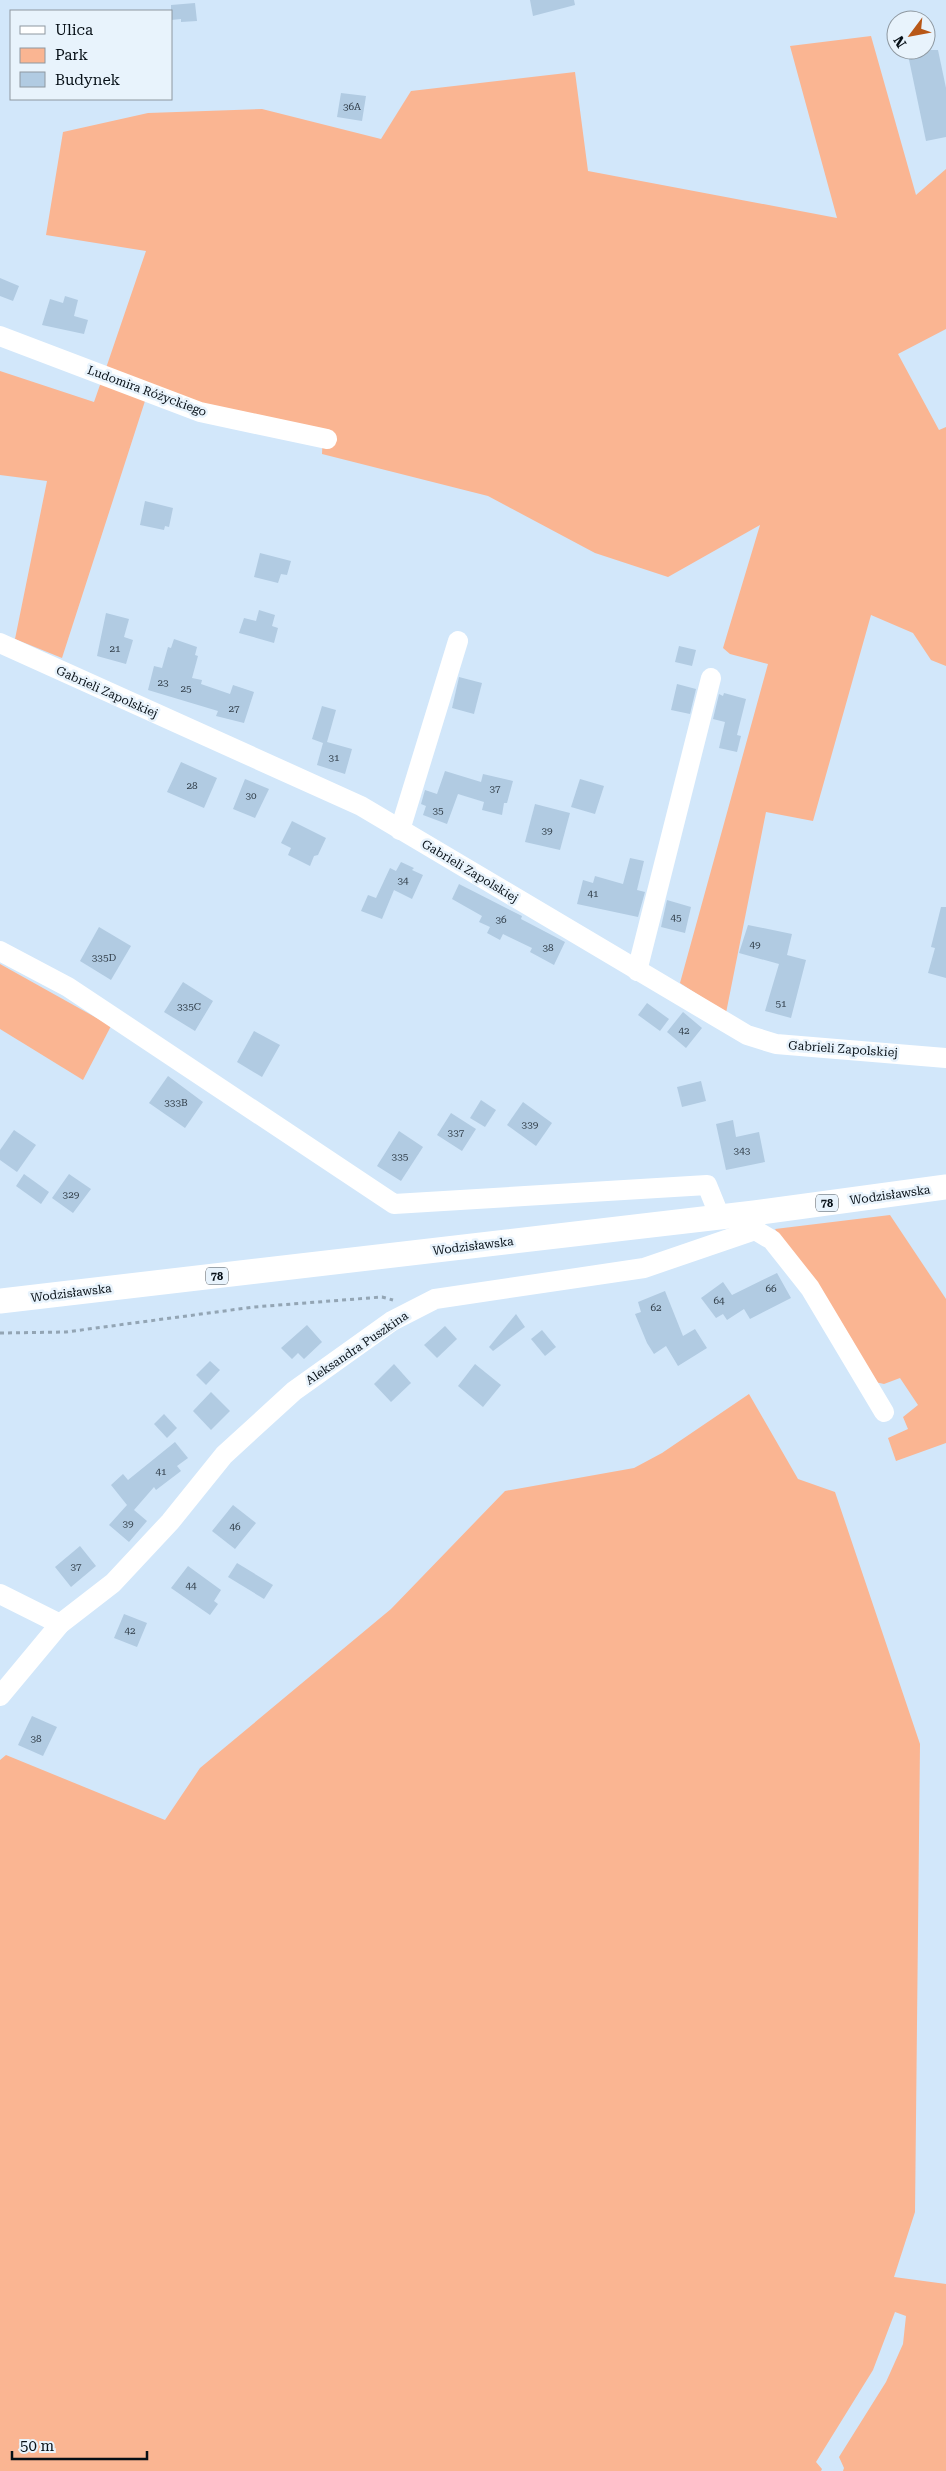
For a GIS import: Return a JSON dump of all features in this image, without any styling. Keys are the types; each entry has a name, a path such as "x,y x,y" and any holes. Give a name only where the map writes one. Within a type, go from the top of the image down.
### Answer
{"main road":[{"name":"Wodzisławska","path":"0,1301 720,1217 754,1221 946,1186"}],"street":[{"name":"Ludomira Różyckiego","path":"0,336 200,412 327,439"},
{"path":"400,830 458,641"},
{"name":"Gabrieli Zapolskiej","path":"0,643 361,806 747,1035 776,1044 946,1058"},
{"path":"637,971 711,678"},
{"path":"0,951 68,987 394,1204 707,1185 720,1217"},
{"path":"754,1221 772,1240 810,1288 884,1412"},
{"name":"Aleksandra Puszkina","path":"0,1696 60,1624 112,1583 170,1522 224,1455 294,1391 413,1309 435,1299 644,1268 754,1221"},
{"path":"0,1594 60,1624"}],"path":[{"path":"0,1334 66,1332 254,1307 382,1297"}],"green space":[{"path":"871,36 916,195 946,169 946,329 898,354 939,430 946,427 946,666 931,660 913,633 871,615 813,821 766,812 726,1013 680,983 768,664 730,654 723,648 760,525 668,577 595,553 488,496 322,454 323,432 199,406 105,371 146,251 46,235 63,132 148,113 262,109 381,139 411,91 575,72 588,171 837,218 790,46"},
{"path":"0,371 94,402 101,382 145,401 62,658 15,639 47,481 0,475"},
{"path":"0,964 111,1026 83,1080 0,1029"},
{"path":"890,1215 946,1299 946,1443 896,1461 888,1438 908,1429 903,1417 918,1405 900,1378 884,1384 875,1382 775,1229"},
{"path":"749,1394 798,1479 835,1492 920,1744 915,2212 894,2277 946,2284 946,2471 843,2471 844,2468 839,2457 886,2382 903,2344 906,2316 895,2312 873,2370 816,2462 822,2469 821,2471 0,2471 0,1760 6,1755 165,1820 200,1768 391,1609 505,1491 634,1468 662,1453"}],"building":[{"path":"530,0 574,0 575,5 533,16"},
{"path":"195,3 197,21 181,22 181,19 172,20 171,5"},
{"path":"936,50 938,50 946,88 946,137 926,141 909,60 936,60"},
{"path":"341,93 366,96 362,121 337,117"},
{"path":"0,278 19,286 13,301 0,296"},
{"path":"65,296 78,300 74,316 88,320 84,334 42,325 50,299 63,303"},
{"path":"145,501 173,508 169,527 165,526 164,530 140,525"},
{"path":"260,553 291,561 287,575 281,574 278,583 254,577"},
{"path":"259,610 275,615 272,626 278,628 274,643 239,633 244,618 256,621"},
{"path":"106,613 129,619 124,637 133,640 126,664 97,656"},
{"path":"174,639 197,647 195,655 198,656 192,678 202,680 201,684 230,694 233,685 254,692 244,723 216,716 218,711 148,690 154,666 162,668 168,647 171,648"},
{"path":"679,646 696,650 692,666 675,662"},
{"path":"459,677 482,683 474,714 452,708"},
{"path":"677,684 696,689 690,714 671,710"},
{"path":"724,693 746,699 737,735 741,736 737,752 719,748 725,722 713,719 719,694 723,696"},
{"path":"322,706 336,710 327,742 352,749 345,774 317,765 323,743 312,739"},
{"path":"181,762 217,778 204,808 167,792"},
{"path":"445,771 481,782 483,774 513,781 507,803 504,803 502,815 482,810 484,802 458,794 447,824 423,815 426,806 421,804 425,790 437,794"},
{"path":"245,779 269,789 255,818 233,809"},
{"path":"580,779 604,786 595,814 571,807"},
{"path":"535,804 570,813 560,850 525,842"},
{"path":"292,821 326,838 310,866 288,855 291,848 281,843"},
{"path":"630,858 644,861 637,890 645,892 638,917 577,904 583,880 593,883 595,876 623,884"},
{"path":"401,862 423,875 412,899 394,890 382,919 361,911 368,895 376,898 390,868 396,871"},
{"path":"459,884 522,916 521,919 565,942 554,965 530,952 532,948 503,934 500,940 487,933 490,927 479,922 482,916 452,899"},
{"path":"667,900 691,907 685,933 661,927"},
{"path":"941,907 946,907 946,978 928,973 935,948 931,947"},
{"path":"748,925 792,934 787,955 806,960 791,1018 765,1011 779,964 739,953"},
{"path":"99,927 131,946 111,980 80,961"},
{"path":"183,982 213,1001 195,1031 164,1012"},
{"path":"647,1003 669,1019 660,1031 638,1015"},
{"path":"683,1012 702,1028 686,1048 667,1032"},
{"path":"254,1031 280,1045 262,1077 237,1062"},
{"path":"168,1076 203,1102 185,1128 149,1103"},
{"path":"701,1081 706,1101 682,1107 677,1087"},
{"path":"481,1100 496,1110 485,1127 470,1118"},
{"path":"523,1102 552,1123 536,1146 507,1125"},
{"path":"451,1113 476,1129 462,1151 437,1135"},
{"path":"733,1120 736,1137 759,1132 765,1162 726,1170 716,1124"},
{"path":"14,1130 36,1145 17,1172 0,1160 0,1150"},
{"path":"399,1131 423,1147 401,1181 377,1166"},
{"path":"24,1174 49,1192 41,1204 16,1186"},
{"path":"69,1174 91,1189 73,1213 52,1198"},
{"path":"777,1273 791,1298 750,1319 744,1309 727,1320 723,1314 716,1318 701,1298 723,1282 732,1295"},
{"path":"665,1291 683,1336 695,1329 707,1348 678,1366 666,1346 654,1354 647,1343 635,1314 641,1312 638,1302"},
{"path":"516,1314 525,1327 493,1351 489,1347"},
{"path":"307,1325 322,1342 304,1359 298,1353 292,1359 281,1348"},
{"path":"445,1326 457,1339 437,1358 424,1345"},
{"path":"542,1330 556,1347 545,1356 531,1339"},
{"path":"210,1361 220,1370 206,1385 196,1375"},
{"path":"394,1364 411,1383 391,1402 374,1384"},
{"path":"475,1364 501,1385 483,1407 458,1386"},
{"path":"211,1392 230,1411 211,1430 193,1411"},
{"path":"164,1414 177,1428 167,1438 154,1424"},
{"path":"175,1442 188,1458 177,1466 181,1471 156,1490 154,1487 134,1510 147,1521 129,1542 109,1525 127,1505 111,1485 123,1474 128,1480"},
{"path":"233,1505 256,1523 235,1549 212,1531"},
{"path":"80,1546 96,1566 71,1587 55,1567"},
{"path":"237,1563 273,1585 264,1599 228,1577"},
{"path":"188,1566 221,1590 214,1601 218,1604 210,1615 171,1588"},
{"path":"124,1614 147,1623 137,1647 114,1638"},
{"path":"32,1716 57,1727 43,1756 18,1745"}]}
